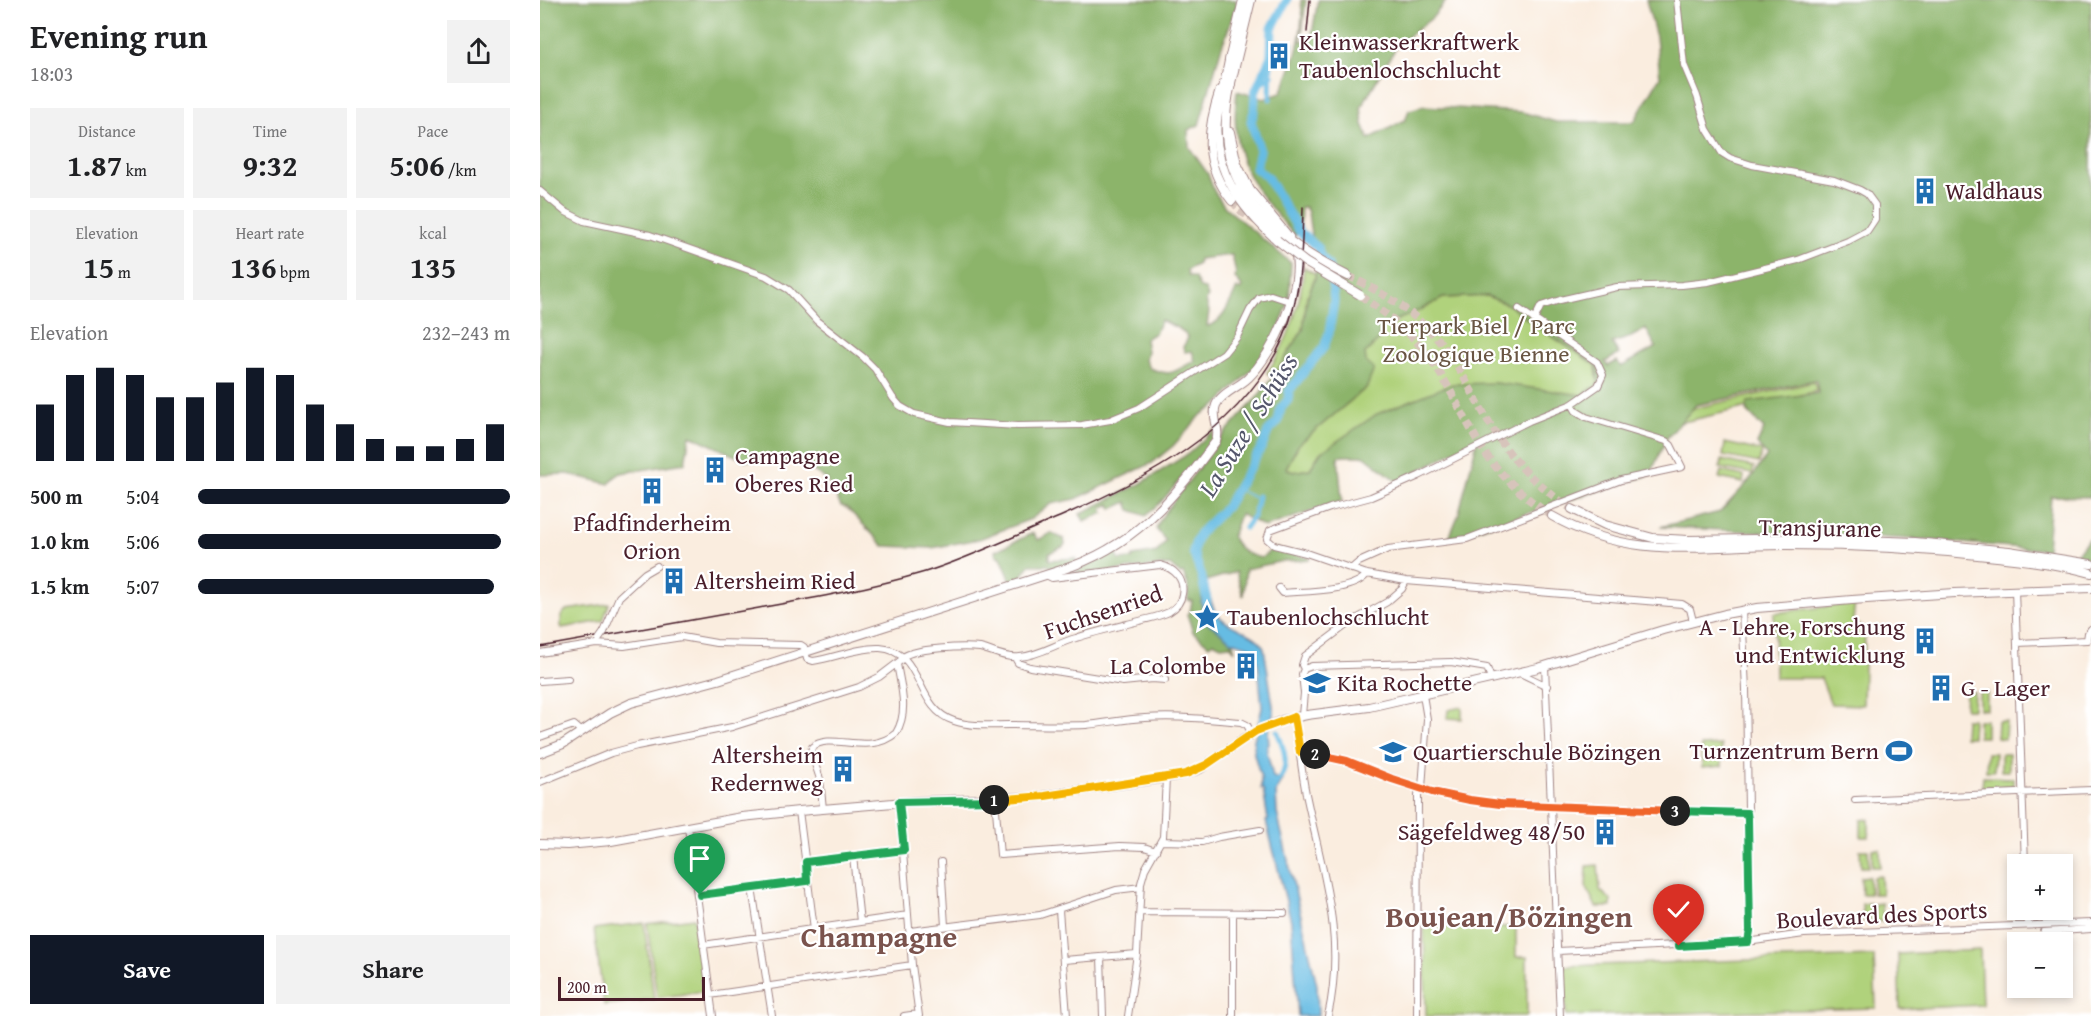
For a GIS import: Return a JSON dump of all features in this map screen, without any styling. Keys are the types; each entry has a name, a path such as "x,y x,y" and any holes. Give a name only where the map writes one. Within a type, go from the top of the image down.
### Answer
{"highway":[{"path":"1230,56 1219,112 1218,141 1223,166 1234,192 1253,217 1277,240 1305,262 1360,296"},
{"path":"1231,84 1225,111 1225,137 1232,166 1242,190 1266,220 1293,243 1347,275"},
{"name":"Transjurane","path":"1572,509 1605,525 1635,534 1672,539 1812,538 1915,542 2009,551 2091,564"},
{"name":"Transjurane","path":"1552,516 1586,533 1620,543 1651,548 1786,545 1910,549 2028,561 2091,573"}],"main road":[{"path":"1232,201 1215,173 1209,142 1211,119 1230,56 1243,0"},
{"path":"540,753 563,744 610,713 631,704 718,680 1079,565 1103,554 1143,526 1159,510 1216,441 1217,404 1246,381 1267,357 1278,334 1294,279 1293,247 1289,237 1250,190 1237,164 1229,129 1228,106 1231,84 1251,0"},
{"path":"540,844 567,845 610,841 742,817 899,802 995,800 1045,796 1166,778 1200,769 1254,732 1298,716 1369,707 1423,695 1545,666 1694,621 1742,611 1852,600 2015,590 2091,588"}],"street":[{"path":"1534,320 1541,306 1576,296 1617,287 1708,282 1798,260 1848,241 1867,231 1875,219 1875,205 1867,194 1860,190 1834,180 1752,165 1722,153 1707,129 1684,65 1677,0"},
{"path":"540,191 564,211 584,221 650,235 766,276 789,290 817,321 863,357 875,369 900,406 914,414 950,422 1036,426 1082,425 1120,417 1139,408 1224,353 1237,337 1259,298 1271,295 1289,301"},
{"path":"1519,309 1600,365 1603,375 1599,386 1572,404 1529,421 1394,488 1277,526 1270,530 1267,539 1275,545 1367,574 1406,581 1682,604 1690,609 1694,621"},
{"path":"1351,569 1359,562 1388,549 1467,539 1621,480 1682,467 1671,445 1666,441 1588,417 1576,411 1572,404"},
{"name":"Fuchsenried","path":"1015,657 1049,650 1076,638 1165,614 1177,605 1182,594 1182,585 1178,575 1172,569 1160,565 1060,578 1046,575"},
{"path":"598,641 619,597 645,573 657,566"},
{"path":"1280,588 1283,593 1336,588 1359,583 1367,574"},
{"path":"1328,1016 1335,975 1332,914 1300,752 1298,716 1304,693 1302,664 1305,656 1349,623 1387,602 1402,589 1406,581"},
{"path":"2015,590 2025,854"},
{"path":"1742,611 1745,651 1750,931 1748,942"},
{"path":"2017,643 2087,640 2091,629"},
{"path":"540,653 598,641 624,646 687,638 716,643 801,645 806,651 807,659 813,661 877,648 890,650 904,657 913,669 932,707 943,716 960,723 1082,725 1146,718 1177,718 1241,722 1254,732"},
{"path":"540,782 611,753 732,727 860,687 879,677 912,652 973,648 1015,657 1018,663 1030,667 1124,682 1166,680"},
{"path":"1304,669 1312,666 1451,662 1487,668 1491,678"},
{"path":"823,809 821,787 811,752 812,747 826,741 847,744 878,743 896,734 903,714 904,701 897,664"},
{"path":"1545,666 1560,1016"},
{"path":"1518,672 1547,686"},
{"path":"540,681 568,679"},
{"path":"1417,1016 1418,796 1422,788 1427,719 1423,695"},
{"path":"540,736 571,726 577,727 582,732"},
{"path":"1300,752 1343,760 1422,788 1483,802 1747,813"},
{"path":"1128,1016 1137,954 1143,873 1161,841 1166,778"},
{"path":"1854,800 2091,790"},
{"path":"995,800 1000,855 1120,846 1156,850"},
{"path":"899,802 912,965 919,1015 904,1016"},
{"path":"799,811 814,929"},
{"path":"688,827 713,1016"},
{"path":"1161,841 1202,842 1260,830"},
{"path":"806,862 904,850"},
{"path":"853,856 860,922"},
{"path":"941,862 945,926"},
{"path":"697,895 807,881"},
{"path":"910,930 1023,917 1059,910 1116,890 1141,887"},
{"path":"752,888 772,1016"},
{"path":"1059,910 1067,1016"},
{"path":"1140,912 1284,913"},
{"path":"1233,913 1235,971 1233,1016"},
{"path":"703,945 908,915"},
{"path":"2028,920 2028,926"},
{"name":"Boulevard des Sports","path":"1558,951 1748,942 1804,934 2091,923"},
{"path":"2044,932 2091,929"},
{"path":"1064,960 1137,954"},
{"path":"1101,957 1103,1016"},
{"path":"710,995 912,965"}],"green space":[{"path":"540,0 1236,0 1237,5 1221,49 1199,125 1188,130 1189,147 1208,174 1214,191 1225,207 1291,263 1289,301 1271,350 1216,406 1202,414 1173,446 1152,463 1076,499 1051,504 1031,519 979,539 932,548 884,546 847,508 841,506 827,480 802,463 744,460 690,435 685,463 621,473 609,484 568,474 540,475","holes":["1232,255 1235,278 1242,287 1240,290 1237,288 1222,317 1207,326 1209,311 1206,301 1208,296 1205,289 1200,288 1195,278 1188,276 1187,270 1198,264 1199,259","1161,320 1185,334 1188,338 1183,347 1185,352 1192,351 1195,361 1169,373 1149,368 1145,360 1147,351 1145,339 1155,333"]},
{"path":"1301,0 1306,0 1301,41 1311,39 1318,0 1447,0 1432,18 1398,44 1361,107 1363,124 1369,139 1405,120 1409,110 1423,106 1522,112 1556,122 1634,122 1660,77 1656,37 1646,0 2091,0 2091,497 2051,496 2047,550 1914,539 1660,527 1720,512 1748,482 1767,456 1757,444 1764,429 1746,410 1748,402 1818,393 1816,380 1696,405 1667,438 1650,475 1449,538 1458,516 1478,438 1398,482 1365,456 1338,456 1342,501 1265,527 1240,514 1232,537 1243,551 1261,558 1274,548 1309,558 1309,560 1283,561 1246,569 1243,596 1236,572 1206,581 1205,621 1215,626 1232,641 1235,651 1230,645 1221,646 1213,642 1209,645 1193,632 1187,614 1190,612 1192,601 1188,600 1188,585 1183,573 1180,574 1170,565 1070,575 1116,551 1119,560 1157,552 1166,541 1156,529 1161,518 1225,433 1273,377 1303,330 1307,298 1315,278 1317,256 1308,212 1305,207 1301,207 1300,228 1295,236 1255,187 1240,154 1235,115 1237,91 1264,99 1281,93 1297,48 1302,12","holes":["1487,296 1507,304 1596,365 1598,384 1582,395 1496,383 1452,384 1377,414 1320,453 1310,469 1293,472 1286,468 1299,444 1367,387 1374,369 1366,362 1365,353 1379,340 1380,326 1412,314 1443,298","1646,329 1656,347 1621,367 1617,361 1608,366 1605,362 1619,354 1612,343"]},
{"path":"1304,267 1316,274 1307,295 1303,330 1273,377 1267,373 1282,348 1293,322"},
{"name":"Tierpark Biel / Parc Zoologique Bienne","path":"1487,296 1507,304 1596,365 1598,384 1582,395 1320,453 1310,469 1293,472 1286,468 1299,444 1367,387 1365,353 1379,340 1380,326 1412,314 1443,298"},
{"path":"1814,382 1817,391 1597,442 1655,417"},
{"path":"1214,430 1209,447 1146,516 1130,510 1127,502 1112,509 1110,504 1102,508 1104,513 1084,521 1080,514 1140,484 1188,454"},
{"path":"1725,443 1762,451 1759,463 1723,456"},
{"path":"1722,460 1754,467 1752,474 1720,468"},
{"path":"1721,471 1744,476 1743,483 1719,478"},
{"path":"1033,533 1038,540 1051,533 1064,539 1063,547 1049,553 1049,560 1075,558 1076,561 1058,569 1047,565 1030,565 1012,584 1001,557 997,556 995,551"},
{"path":"2091,538 2091,559 2076,555 2088,539"},
{"path":"1855,603 1853,621 1865,629 1863,705 1831,704 1821,678 1775,678 1774,613"},
{"path":"609,604 603,621 561,628 561,616 566,610"},
{"path":"1966,691 1974,692 1973,709 1965,709"},
{"path":"1979,692 1987,692 1987,710 1979,709"},
{"path":"1462,707 1462,719 1447,718 1448,710"},
{"path":"1965,719 1973,719 1972,737 1964,737"},
{"path":"1978,720 1986,720 1986,737 1978,737"},
{"path":"1998,721 2006,721 2005,739 1997,738"},
{"path":"1721,745 1722,766 1702,768 1701,746"},
{"path":"1987,753 1995,753 1994,771 1986,771"},
{"path":"2001,754 2009,754 2009,771 2001,771"},
{"path":"1983,777 2013,778 2013,786 1982,787"},
{"path":"1869,819 1869,837 1861,837 1861,820"},
{"path":"1872,849 1880,849 1880,867 1872,867"},
{"path":"1860,850 1868,850 1869,867 1861,867"},
{"path":"1598,865 1600,890 1611,900 1611,907 1596,907 1586,886 1587,866"},
{"path":"1869,876 1870,894 1862,894 1861,877"},
{"path":"1881,876 1882,894 1873,894 1873,877"},
{"path":"1870,903 1871,921 1863,921 1862,904"},
{"path":"1882,903 1883,921 1875,921 1874,904"},
{"path":"694,918 705,991 657,998 647,924"},
{"path":"644,923 654,999 604,1005 594,929"},
{"path":"1424,926 1516,927 1516,957 1527,957 1527,1016 1426,1016"},
{"path":"1980,950 1982,1005 1900,1009 1898,954"},
{"path":"1874,956 1876,1008 1566,1016 1564,966"}],"water":[{"path":"1206,580 1212,605 1221,618 1255,637 1264,648 1274,712 1268,733 1267,752 1273,777 1282,780 1276,792 1277,813 1317,985 1318,1016 1298,1016 1291,921 1266,821 1268,820 1263,789 1261,789 1261,778 1254,754 1254,740 1262,708 1258,663 1254,649 1230,640 1205,622 1201,602"}],"waterway":[{"name":"La Suze / Schüss","path":"1207,600 1193,552 1196,541 1199,534 1226,507 1263,445 1268,432 1278,422 1281,408 1288,400 1289,391 1324,347 1329,333 1334,301 1328,265 1320,256 1318,248 1299,231 1267,177 1255,168 1260,151 1251,121 1255,92 1271,56 1272,28 1287,0"},
{"path":"1290,49 1291,44"},
{"path":"1270,99 1271,56"},
{"path":"1259,84 1272,75"},
{"path":"1237,489 1257,499"},
{"path":"1245,528 1254,515 1258,496"},
{"path":"1277,731 1284,751 1285,764 1277,782"}],"tunnel":[{"path":"1232,201 1243,213 1256,221"},
{"path":"1348,276 1392,300 1431,332 1452,359 1495,433 1519,465 1553,496 1572,509"},
{"path":"1361,296 1398,324 1422,348 1437,368 1485,453 1516,488 1552,516"}],"railway":[{"path":"1307,32 1310,0"},
{"path":"540,647 822,596 925,572 1064,515 1155,470 1211,431 1235,408 1257,382 1276,353 1291,318 1295,300 1301,263 1303,207"}],"place":[{"name":"Kleinwasserkraftwerk Taubenlochschlucht","path":"1279,56"},
{"name":"Waldhaus","path":"1925,191"},
{"name":"Campagne Oberes Ried","path":"715,470"},
{"name":"Pfadfinderheim Orion","path":"652,491"},
{"name":"Altersheim Ried","path":"674,581"},
{"name":"Taubenlochschlucht","path":"1207,617"},
{"name":"A - Lehre, Forschung und Entwicklung","path":"1925,641"},
{"name":"La Colombe","path":"1246,666"},
{"name":"Kita Rochette","path":"1317,683"},
{"name":"G - Lager","path":"1941,688"},
{"name":"Turnzentrum Bern","path":"1899,751"},
{"name":"Quartierschule Bözingen","path":"1393,752"},
{"name":"Altersheim Redernweg","path":"843,769"},
{"name":"Sägefeldweg 48/50","path":"1605,832"}],"district":[{"name":"Boujean/Bözingen","path":"1509,917"},
{"name":"Champagne","path":"879,937"}],"route":[{"path":"700,895 807,881 806,862 904,850 899,802 1035,797 1177,776 1200,769 1256,731 1294,717 1300,752 1343,760 1432,792 1464,799 1500,804 1747,813 1750,931 1748,942 1679,946"}]}
